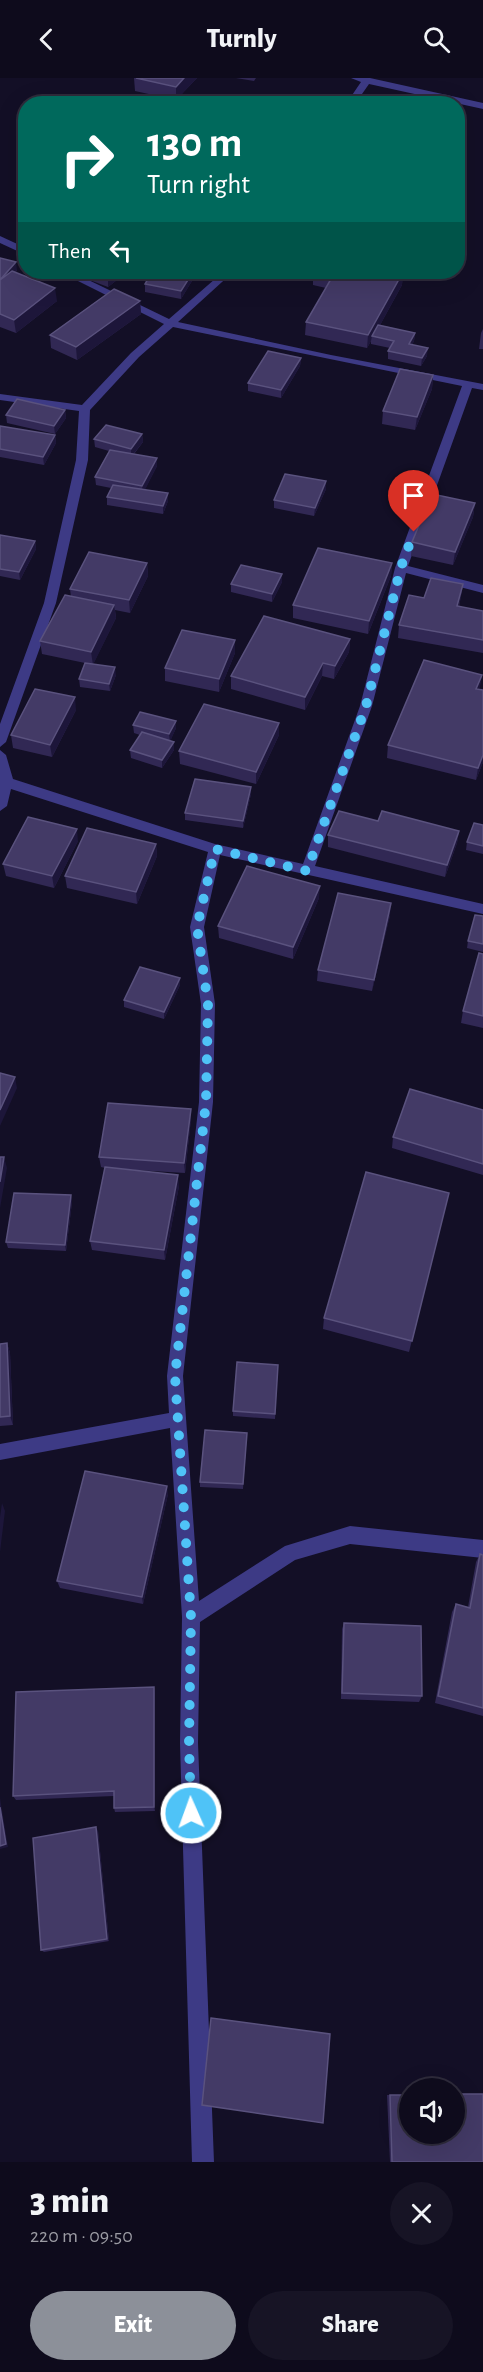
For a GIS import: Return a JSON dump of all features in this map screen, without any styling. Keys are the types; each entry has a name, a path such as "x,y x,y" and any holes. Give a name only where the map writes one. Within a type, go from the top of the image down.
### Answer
{"street":[{"path":"355,78 438,96"},
{"path":"356,96 367,80"},
{"path":"465,102 483,106"},
{"path":"0,240 18,248"},
{"path":"79,279 170,323 331,358 483,387"},
{"path":"0,742 50,603 82,460 85,409 135,355 220,279"},
{"path":"307,871 366,706 401,567 468,384"},
{"path":"0,397 85,409"},
{"path":"401,567 483,589"},
{"path":"0,755 4,780 0,806"},
{"path":"4,780 215,849 483,909"},
{"path":"203,2162 189,1743 191,1617 175,1376 206,1102 208,1004 197,927 215,849"},
{"path":"0,1452 178,1419"},
{"path":"191,1617 291,1552 350,1535 483,1549"}],"building":[{"path":"136,78 184,78 176,87"},
{"path":"0,258 16,262 0,280"},
{"path":"12,271 18,273 18,279 32,279 55,288 14,320 0,314 0,280"},
{"path":"148,279 189,279 181,291 145,284"},
{"path":"331,279 399,279 368,335 306,322"},
{"path":"114,289 140,301 76,347 50,335"},
{"path":"378,325 415,333 409,344 428,348 422,358 388,351 394,341 372,336"},
{"path":"268,351 301,358 281,390 248,383"},
{"path":"400,369 433,375 417,417 383,411"},
{"path":"17,399 65,410 54,426 6,415"},
{"path":"106,425 142,434 131,449 94,439"},
{"path":"0,426 55,435 43,457 0,449"},
{"path":"110,450 157,458 142,486 95,477"},
{"path":"285,474 326,481 315,508 274,500"},
{"path":"113,485 168,493 163,506 107,497"},
{"path":"432,494 475,503 455,552 412,542"},
{"path":"0,535 35,541 19,572 0,569"},
{"path":"318,548 392,563 369,621 293,605"},
{"path":"89,552 147,563 129,600 70,589"},
{"path":"241,565 282,574 272,594 231,584"},
{"path":"431,578 463,584 457,606 483,611 483,640 399,625 409,595 424,598"},
{"path":"65,595 114,605 91,652 40,641"},
{"path":"264,616 350,639 335,666 323,663 305,697 231,676"},
{"path":"182,630 235,640 219,679 165,668"},
{"path":"424,660 482,675 476,689 483,690 483,755 478,768 388,745"},
{"path":"85,663 115,667 109,684 79,679"},
{"path":"35,689 75,697 50,745 11,735"},
{"path":"204,704 279,723 256,772 179,751"},
{"path":"140,712 176,721 169,734 133,725"},
{"path":"142,732 174,742 162,760 130,750"},
{"path":"195,779 251,787 243,821 185,813"},
{"path":"339,811 378,821 382,811 459,831 447,865 328,835"},
{"path":"28,817 77,829 52,876 3,864"},
{"path":"474,823 483,825 483,846 467,842"},
{"path":"87,828 156,844 136,892 65,876"},
{"path":"247,866 320,886 293,947 218,926"},
{"path":"338,893 391,903 374,980 318,970"},
{"path":"475,915 483,916 483,944 468,941"},
{"path":"479,953 483,954 483,1016 463,1011"},
{"path":"140,967 180,978 164,1012 124,1000"},
{"path":"0,1073 15,1077 0,1110"},
{"path":"410,1089 483,1110 483,1164 393,1137"},
{"path":"108,1103 191,1109 184,1163 99,1157"},
{"path":"0,1157 4,1157 0,1182"},
{"path":"105,1167 178,1175 164,1250 90,1241"},
{"path":"366,1172 449,1193 412,1341 324,1318"},
{"path":"14,1193 71,1195 65,1245 6,1242"},
{"path":"7,1343 10,1416 0,1417 0,1344"},
{"path":"237,1362 278,1365 275,1414 233,1411"},
{"path":"205,1430 247,1433 243,1484 200,1482"},
{"path":"85,1471 167,1486 142,1597 57,1581"},
{"path":"480,1554 483,1555 483,1708 438,1696 456,1604 470,1608"},
{"path":"344,1623 421,1626 422,1696 342,1693"},
{"path":"154,1687 154,1807 114,1808 114,1791 13,1796 16,1692"},
{"path":"0,1807 6,1844 0,1846"},
{"path":"96,1827 107,1939 41,1950 33,1838"},
{"path":"211,2018 330,2034 323,2123 202,2105"},
{"path":"465,2094 483,2094 483,2162 392,2162 390,2095 399,2095 399,2144 465,2144"}],"route":[{"path":"191,1813 189,1743 191,1617 175,1376 206,1102 208,1004 197,927 215,849 307,871 366,706 401,567 414,532"}]}
